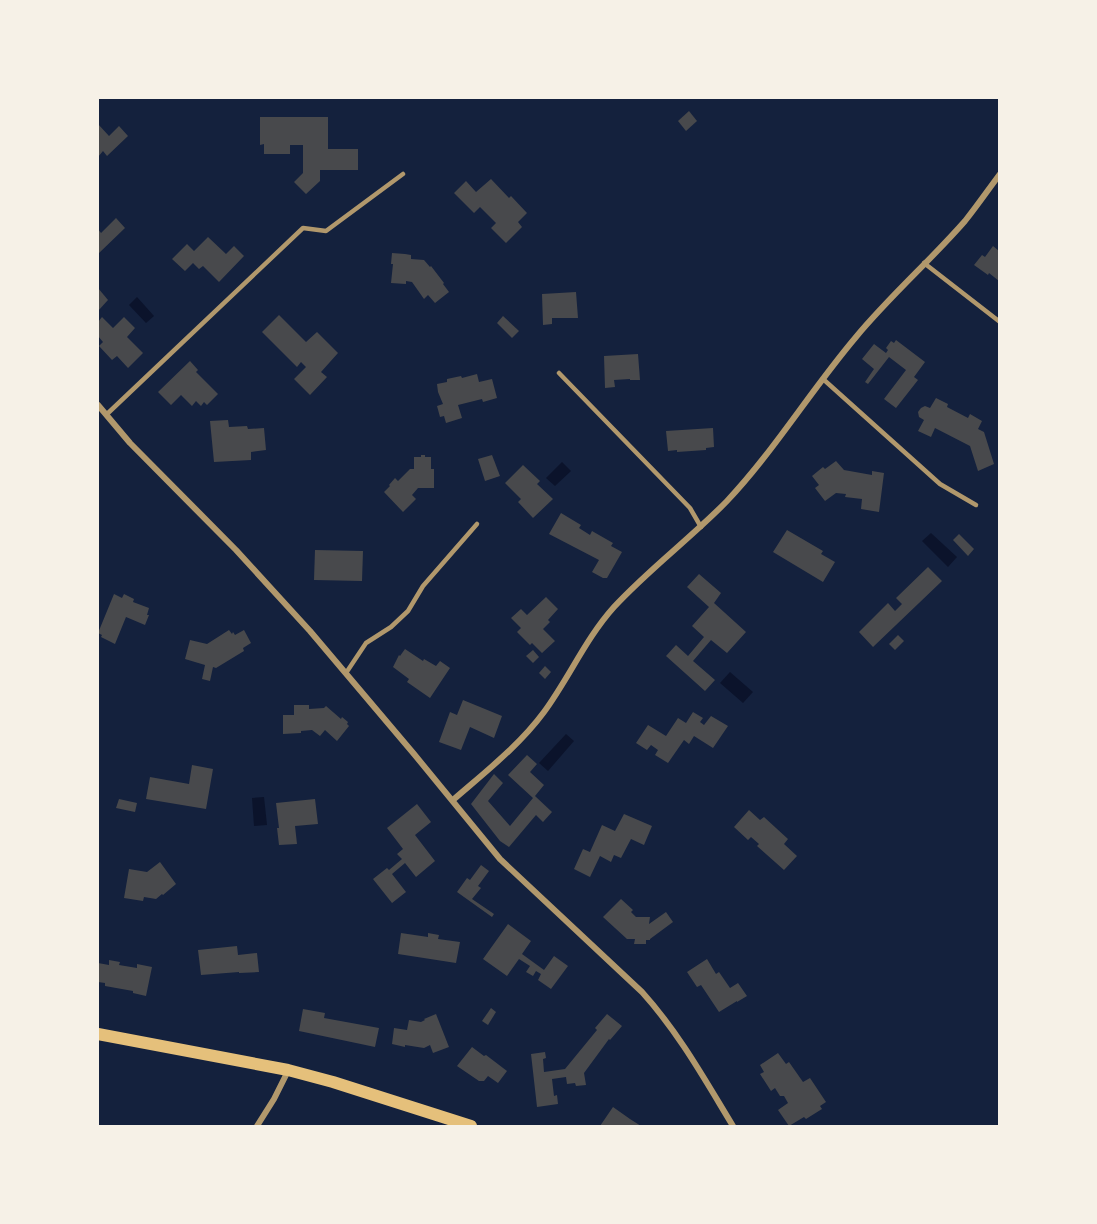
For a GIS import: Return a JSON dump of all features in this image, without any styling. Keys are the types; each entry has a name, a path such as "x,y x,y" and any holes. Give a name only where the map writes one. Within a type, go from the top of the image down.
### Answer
{"main road":[{"path":"98,1034 288,1070 471,1126"},
{"path":"391,1100 451,1126"}],"street":[{"path":"453,801 533,726 554,697 596,628 617,604 701,527 752,472 868,322 967,219 999,174"},
{"path":"98,405 154,468 236,550 310,631 511,870 654,1005 689,1052 733,1126"},
{"path":"257,1126 288,1070"}],"lane":[{"path":"106,415 303,228 326,231 403,174"},
{"path":"924,263 999,322"},
{"path":"559,373 690,508 701,527"},
{"path":"823,379 940,484 976,505"},
{"path":"346,673 366,643 391,627 408,611 423,586 477,524"}],"water":[{"path":"137,297 154,316 146,323 129,305"},
{"path":"562,462 571,471 555,486 546,478"},
{"path":"931,533 957,557 948,567 922,541"},
{"path":"730,672 753,692 743,703 720,683"},
{"path":"566,734 574,741 548,771 539,763"},
{"path":"264,797 267,825 254,826 252,798"}],"building":[{"path":"689,111 697,121 686,131 678,121"},
{"path":"260,117 328,117 328,149 358,149 358,170 320,170 320,181 306,194 294,182 303,173 303,145 290,145 290,154 264,154 264,144 260,145"},
{"path":"98,124 109,136 119,126 128,136 107,156 103,151 98,157"},
{"path":"491,179 527,213 518,222 522,227 506,243 491,228 496,223 480,207 474,213 454,193 466,181 476,192"},
{"path":"116,218 125,228 98,254 98,229 101,233"},
{"path":"208,237 226,254 234,246 244,256 219,282 203,266 199,269 193,263 185,271 172,259 187,244 194,251"},
{"path":"993,246 999,251 999,281 974,265 982,255 985,257"},
{"path":"392,253 411,255 411,259 424,260 431,266 449,292 435,303 428,295 424,299 412,282 391,283"},
{"path":"98,288 108,300 98,311"},
{"path":"576,292 578,318 552,318 552,324 543,325 542,294"},
{"path":"279,315 306,342 317,332 338,353 321,372 327,377 310,395 294,379 306,367 301,362 297,367 262,332"},
{"path":"503,316 519,331 512,338 497,323"},
{"path":"102,317 113,328 124,317 135,328 127,337 143,353 128,368 117,356 112,360 99,346 103,342 98,336 98,322"},
{"path":"896,340 925,362 914,377 918,380 896,408 884,399 906,370 889,357 868,384 865,382 874,369 862,359 874,344 886,353 888,350 886,348 891,341 894,343"},
{"path":"638,354 640,380 614,380 615,387 605,388 604,356"},
{"path":"190,361 198,370 196,372 218,394 207,405 204,402 201,406 196,401 192,406 181,395 171,405 158,392"},
{"path":"477,374 479,382 492,379 497,398 458,405 462,418 446,423 444,416 440,417 437,406 443,404 437,384 447,382 447,379"},
{"path":"936,398 948,404 947,407 968,418 970,414 982,421 978,429 984,432 994,464 978,471 970,446 935,428 931,437 918,431 924,420 919,417 918,412 925,406 930,408"},
{"path":"228,420 229,427 264,428 266,450 251,452 251,460 214,462 210,421"},
{"path":"713,428 714,447 706,448 706,450 668,451 666,431"},
{"path":"421,455 431,457 431,469 434,469 434,488 418,488 412,495 416,499 403,512 384,492 395,478 398,481 410,469 414,469 414,457 421,457"},
{"path":"492,455 500,476 485,481 478,459"},
{"path":"836,461 844,470 872,475 872,471 884,473 879,512 861,509 862,499 845,497 846,494 836,493 825,501 815,488 819,485 812,476 823,467 825,469"},
{"path":"523,465 540,481 537,484 553,499 533,518 518,502 521,499 505,483"},
{"path":"561,513 581,525 579,528 590,535 592,531 613,543 611,546 622,552 607,578 592,572 599,560 549,534"},
{"path":"787,530 823,551 821,554 835,562 823,582 773,552"},
{"path":"959,534 974,549 968,556 953,540"},
{"path":"315,550 363,551 362,581 314,580"},
{"path":"928,567 942,581 873,647 859,632 888,603 895,611 902,604 896,598"},
{"path":"699,574 721,593 714,603 746,632 727,653 711,640 693,661 715,680 705,691 666,656 676,645 688,656 704,637 692,626 709,607 687,587"},
{"path":"114,594 122,598 124,594 134,599 133,602 149,608 145,625 126,617 115,644 98,633"},
{"path":"546,597 558,609 543,629 555,641 542,653 517,632 521,628 511,618 521,609 527,615"},
{"path":"229,630 235,635 244,630 251,643 243,648 244,651 216,668 213,667 210,681 202,679 205,665 185,659 190,640 207,644"},
{"path":"898,635 904,641 895,650 889,644"},
{"path":"405,649 423,661 424,659 436,666 440,661 450,668 430,698 407,682 409,679 393,667"},
{"path":"533,650 539,657 533,663 526,656"},
{"path":"545,666 551,672 545,679 539,673"},
{"path":"463,700 502,716 494,738 470,727 461,750 439,742 450,712 457,715"},
{"path":"294,705 309,705 309,709 326,706 348,722 349,726 337,741 325,730 320,736 312,730 283,734 283,715 294,715"},
{"path":"693,712 703,718 700,722 704,725 711,716 728,726 713,748 694,736 689,744 684,740 668,763 655,755 658,750 651,745 647,750 636,743 648,725 666,736 678,718 686,723"},
{"path":"527,755 537,764 530,772 544,785 535,796 552,812 543,822 536,815 509,847 500,841 471,804 494,774 503,783 488,801 510,826 533,798 508,775"},
{"path":"192,765 213,769 206,809 146,799 150,777 189,784"},
{"path":"119,799 137,803 135,812 116,808"},
{"path":"315,799 318,824 295,826 297,844 279,845 276,803"},
{"path":"417,804 431,822 415,835 435,861 416,877 405,863 392,874 406,892 392,903 373,879 402,859 397,854 403,849 387,828"},
{"path":"749,810 760,820 764,817 788,839 784,844 797,856 784,870 757,846 759,844 751,837 748,840 734,827"},
{"path":"624,814 652,826 644,845 631,839 621,858 614,855 611,862 600,856 590,877 574,869 583,849 590,852 602,825 615,831"},
{"path":"160,862 176,884 156,899 144,897 143,901 124,898 129,869 147,872"},
{"path":"481,865 489,871 478,886 481,888 472,899 494,914 492,917 457,892 467,878 470,880"},
{"path":"621,899 633,910 631,912 636,917 650,917 649,924 666,912 673,922 650,940 646,940 646,944 634,944 635,939 627,939 603,917"},
{"path":"508,924 531,941 522,954 544,970 554,956 568,966 551,989 538,980 541,974 536,971 533,976 526,972 530,966 519,959 507,976 483,959"},
{"path":"401,933 428,937 428,933 439,935 438,939 460,942 456,963 398,954"},
{"path":"237,946 238,955 257,953 259,972 201,975 198,950"},
{"path":"707,959 716,974 719,972 730,988 738,983 747,996 719,1012 701,985 697,987 687,972"},
{"path":"109,960 120,962 119,965 137,968 137,964 152,967 146,996 105,986 105,983 98,982 98,963 109,965"},
{"path":"491,1008 496,1012 488,1025 482,1021"},
{"path":"303,1009 325,1013 324,1018 379,1028 375,1047 299,1031"},
{"path":"436,1014 449,1047 433,1053 430,1045 424,1048 392,1044 394,1028 407,1030 409,1020 421,1022"},
{"path":"607,1014 622,1026 609,1039 584,1073 586,1085 567,1084 566,1077 552,1079 554,1096 557,1095 558,1104 537,1107 531,1054 545,1052 544,1072 565,1069"},
{"path":"472,1047 507,1071 498,1083 488,1076 484,1081 479,1081 457,1066"},
{"path":"778,1053 786,1064 789,1062 803,1082 810,1078 826,1102 820,1106 822,1109 789,1126 778,1110 788,1103 775,1088 771,1091 760,1074 764,1072 760,1065"},
{"path":"613,1107 630,1119 641,1126 600,1126"}]}
